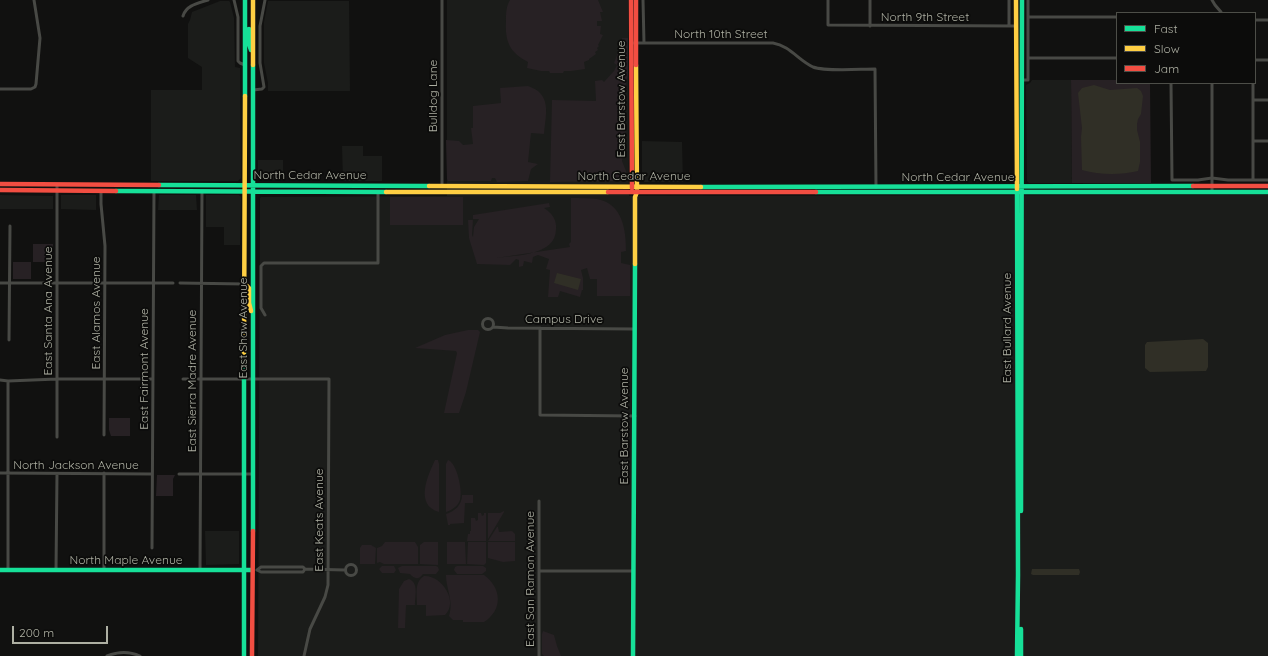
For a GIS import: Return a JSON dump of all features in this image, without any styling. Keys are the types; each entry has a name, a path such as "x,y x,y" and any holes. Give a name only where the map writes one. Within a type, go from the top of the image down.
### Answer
{"main road":[{"name":"East Shaw Avenue","path":"244,656 246,0"},
{"path":"249,0 249,44 253,59"},
{"name":"East Shaw Avenue","path":"252,656 254,570 252,474 254,192 253,0"},
{"name":"East Barstow Avenue","path":"631,0 634,43 635,192 633,656"},
{"name":"East Barstow Avenue","path":"632,186 636,0"},
{"name":"East Bullard Avenue","path":"1016,0 1020,187"},
{"name":"East Bullard Avenue","path":"1021,656 1020,187 1022,0"},
{"name":"North Cedar Avenue","path":"0,184 101,191 246,192 1268,192"},
{"path":"154,191 156,188 166,188 170,184"},
{"name":"North Cedar Avenue","path":"0,190 170,184 328,186 632,186 635,192"},
{"path":"143,191 145,188 152,188 154,185"},
{"path":"165,191 192,188 195,185"},
{"path":"296,192 308,189 325,189 328,186"},
{"path":"332,192 334,189 340,189 344,186"},
{"name":"North Cedar Avenue","path":"635,192 813,187 1268,186"},
{"path":"768,192 809,189 813,187"},
{"name":"East Bullard Avenue","path":"1017,656 1020,192"},
{"path":"245,284 249,288 249,303 253,319"},
{"name":"North Maple Avenue","path":"0,570 254,570"}],"street":[{"path":"0,89 32,89 35,87 40,38 34,0"},
{"path":"183,16 184,12 189,7 208,0"},
{"path":"234,0 238,16 238,61 246,65"},
{"path":"253,90 262,89 264,87 260,63 260,26 265,0"},
{"name":"Bulldog Lane","path":"442,0 442,192"},
{"path":"643,0 644,43"},
{"name":"North 9th Street","path":"828,0 828,26 1022,26"},
{"path":"870,0 870,26"},
{"path":"1009,0 1009,26"},
{"path":"1022,80 1028,80 1028,0"},
{"path":"1212,0 1221,12"},
{"path":"1028,17 1116,17"},
{"path":"1256,20 1268,20"},
{"name":"North 10th Street","path":"634,43 773,43 788,48 807,63 818,68 875,69 876,187"},
{"path":"1028,58 1116,58"},
{"path":"1256,60 1268,60"},
{"path":"1171,84 1172,180 1198,180 1212,178 1228,180 1268,180"},
{"path":"1212,84 1212,192"},
{"path":"1253,84 1253,180"},
{"path":"1253,100 1268,100"},
{"path":"1253,141 1268,141"},
{"name":"East Santa Ana Avenue","path":"56,437 58,283 57,187"},
{"path":"876,187 876,193"},
{"name":"East Alamos Avenue","path":"101,191 105,246 104,435"},
{"name":"East Fairmont Avenue","path":"152,548 154,191"},
{"name":"East Sierra Madre Avenue","path":"200,570 202,191"},
{"path":"265,315 261,308 261,266 264,263 378,263 378,192"},
{"path":"9,340 10,226"},
{"path":"0,283 173,283"},
{"path":"180,283 245,284"},
{"name":"Campus Drive","path":"493,327 634,329"},
{"path":"540,328 540,415 635,416"},
{"path":"0,380 153,379"},
{"path":"182,379 252,379"},
{"name":"East Keats Avenue","path":"252,379 329,380 327,592 311,625 306,640 304,656"},
{"path":"8,381 8,570"},
{"name":"North Jackson Avenue","path":"0,473 152,474"},
{"path":"104,473 104,570"},
{"path":"56,570 57,474"},
{"path":"179,474 252,474"},
{"name":"East San Ramon Avenue","path":"539,501 539,656"},
{"path":"254,570 261,567 303,567 305,569 345,570"},
{"path":"539,571 633,571"},
{"path":"107,656 123,652 140,656"}],"shaded area":[{"path":"447,0 628,0 629,196 1268,195 1268,656 258,656 260,198 447,196"},
{"path":"510,0 598,0 603,12 600,12 602,21 597,21 597,26 601,26 600,34 603,35 597,48 598,50 595,52 596,54 584,62 585,69 564,71 563,73 550,73 549,71 527,68 528,62 512,50 506,34 506,13"},
{"path":"220,1 230,2 234,18 235,67 240,68 241,178 238,181 151,181 151,90 202,90 202,67 188,58 188,24 192,12"},
{"path":"268,1 349,1 350,91 268,91 264,63 264,22"},
{"path":"622,38 628,38 628,75 622,114 626,129 622,161 626,171 626,176 621,181 550,182 552,100 596,101 595,81 602,80 604,82 614,71 617,65 614,63"},
{"path":"1032,80 1071,80 1072,183 1029,183 1027,181 1026,85"},
{"path":"1071,80 1116,80 1116,84 1150,84 1151,183 1072,183"},
{"path":"1094,85 1110,90 1137,88 1141,91 1143,96 1141,114 1137,124 1140,142 1140,162 1138,171 1110,174 1082,170 1082,128 1078,93 1082,88"},
{"path":"528,86 536,89 541,94 546,105 546,112 544,134 531,133 528,162 538,164 531,169 528,181 497,182 495,178 492,178 491,181 448,181 446,140 459,141 463,145 473,144 471,128 473,128 473,106 501,103 500,88"},
{"path":"642,141 682,142 683,182 644,182 642,180"},
{"path":"342,146 363,146 363,156 382,156 382,181 343,181"},
{"path":"258,160 283,160 283,180 261,180 258,178"},
{"path":"0,195 53,196 53,209 0,209"},
{"path":"61,195 96,195 96,210 61,209"},
{"path":"159,195 196,195 197,210 158,210"},
{"path":"206,195 239,195 241,197 240,245 224,245 224,227 206,227"},
{"path":"390,197 463,197 463,225 390,225"},
{"path":"571,198 597,199 606,202 618,212 624,227 626,251 621,252 621,263 630,265 630,296 597,296 597,279 590,279 587,268 581,270 583,290 580,297 560,291 558,297 548,297 550,270 546,269 549,259 538,255 533,257 532,263 524,261 523,266 519,267 519,260 516,259 510,265 477,264 469,238 468,220 473,220 473,237 474,227 479,219 473,219 473,215 549,203 550,207 544,208 552,214 555,220 556,229 554,238 542,249 534,252 570,247"},
{"path":"33,244 53,244 52,262 33,262"},
{"path":"13,262 31,262 31,279 13,279"},
{"path":"557,273 581,279 578,290 554,283"},
{"path":"468,330 478,330 480,332 466,392 459,413 444,413 457,353 456,351 415,348 445,335"},
{"path":"1203,339 1208,343 1208,367 1206,371 1150,372 1145,368 1145,345 1147,342"},
{"path":"109,418 130,418 130,436 111,436 109,430"},
{"path":"435,460 438,460 439,464 439,512 431,508 427,503 425,496 429,473"},
{"path":"448,460 457,472 461,496 456,506 446,512 446,464"},
{"path":"157,475 175,475 173,479 173,496 156,496"},
{"path":"462,495 473,495 473,503 465,503 464,523 448,525 446,514 457,507 461,502"},
{"path":"504,511 488,539 488,513 500,513"},
{"path":"478,513 481,513 482,516 486,513 486,541 467,541 468,534 470,534 471,531 471,518 475,518 476,521 478,520"},
{"path":"497,527 499,532 512,531 515,534 515,541 488,541"},
{"path":"205,531 239,531 239,564 206,565"},
{"path":"385,542 415,542 418,547 418,564 377,563 377,548 382,546"},
{"path":"424,542 438,542 438,565 420,564 420,545"},
{"path":"447,542 465,542 466,564 447,564"},
{"path":"468,542 486,542 486,563 484,565 467,564"},
{"path":"488,542 515,542 515,561 503,562 488,558"},
{"path":"362,545 371,545 376,548 375,564 360,564 360,548"},
{"path":"382,566 394,566 396,570 394,573 382,573 379,569"},
{"path":"402,566 436,566 439,570 436,574 423,574 416,578 410,574 400,573 398,568"},
{"path":"457,566 483,566 486,568 486,571 482,574 457,574 454,570"},
{"path":"1032,569 1079,569 1080,572 1079,575 1033,575 1031,574"},
{"path":"446,575 484,575 490,580 497,592 498,599 495,611 490,617 484,622 463,622 463,620 453,620 449,616 451,605"},
{"path":"424,576 437,580 446,590 450,603 449,610 445,615 426,616 426,605 417,605 417,585"},
{"path":"409,579 414,583 415,587 415,605 406,605 405,628 398,628 399,589 404,581"},
{"path":"543,631 554,635 561,656 544,656 542,654"}],"traffic: fast":[{"path":"245,0 245,96"},
{"path":"1021,511 1022,0"},
{"path":"249,29 249,44 251,50"},
{"path":"253,65 253,531"},
{"path":"159,185 429,186"},
{"path":"701,187 1193,186"},
{"path":"1017,189 1017,656"},
{"path":"116,191 386,192"},
{"path":"816,192 1268,192"},
{"path":"633,656 635,264"},
{"path":"244,353 244,656"},
{"path":"0,570 252,570"},
{"path":"1021,629 1021,656"}],"traffic: slow":[{"path":"253,0 253,65"},
{"path":"1016,0 1017,189"},
{"path":"635,264 635,197 637,192 636,65"},
{"path":"244,353 245,96"},
{"path":"429,186 701,187"},
{"path":"386,192 608,192"},
{"path":"245,284 249,288 249,303 251,311"}],"traffic: jam":[{"path":"631,0 632,188"},
{"path":"636,0 636,65"},
{"path":"0,184 159,185"},
{"path":"1193,186 1268,186"},
{"path":"0,190 116,191"},
{"path":"608,192 816,192"},
{"path":"252,656 253,531"}]}
